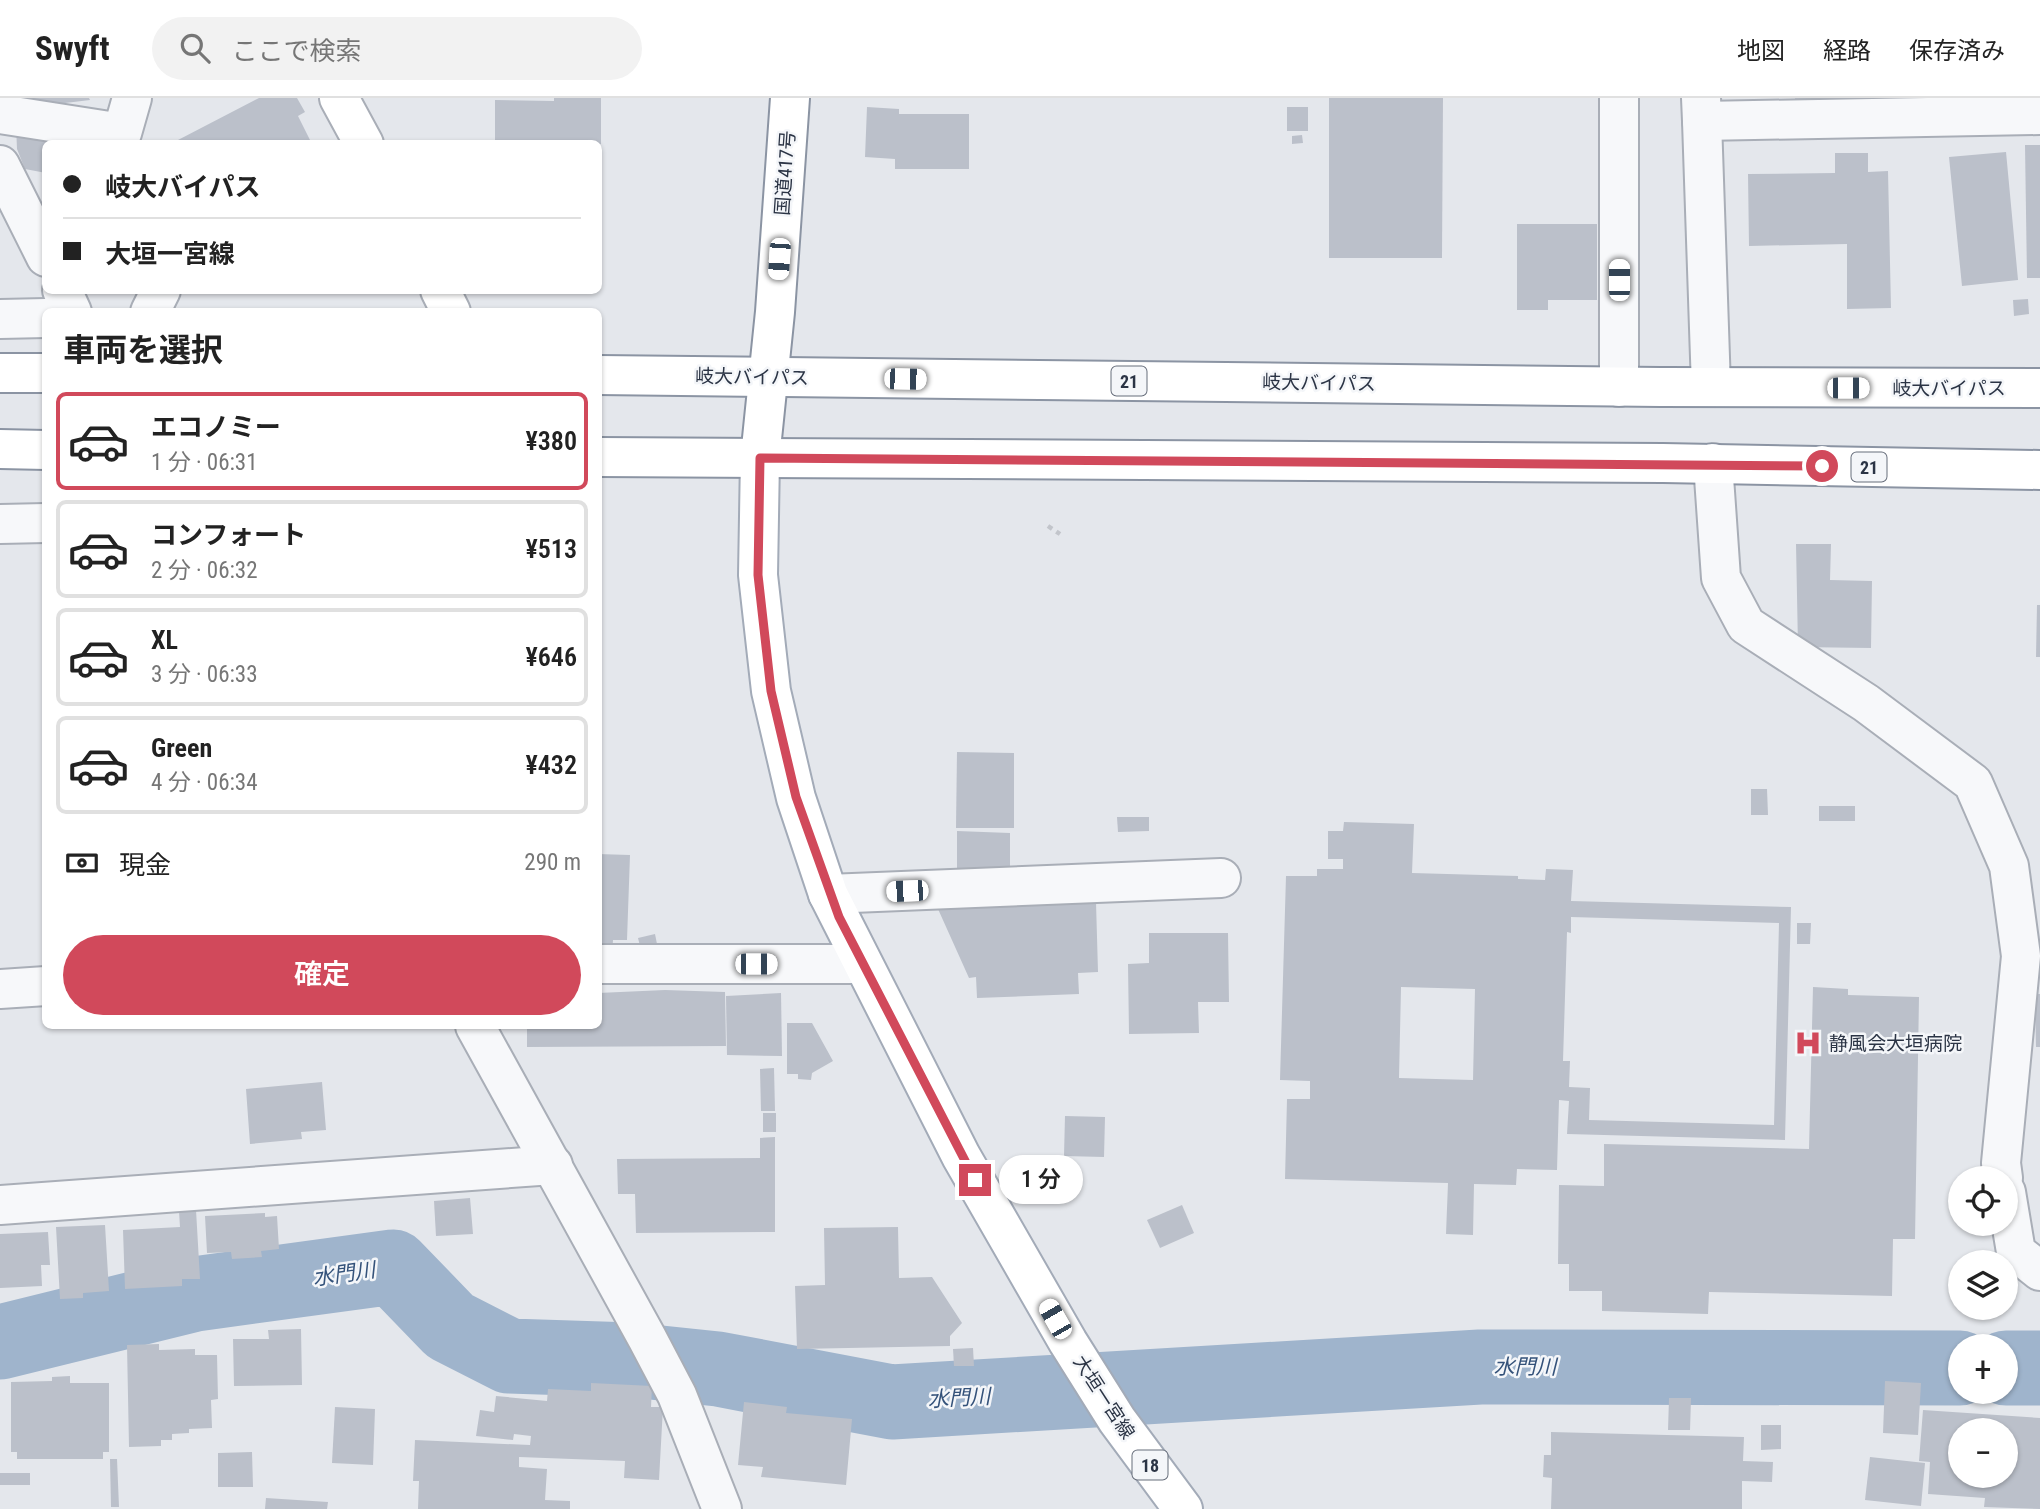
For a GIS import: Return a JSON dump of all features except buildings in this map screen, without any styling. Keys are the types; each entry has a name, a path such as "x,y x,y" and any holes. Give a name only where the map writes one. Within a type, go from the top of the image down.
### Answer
{"main road":[{"path":"339,98 362,140"},
{"name":"国道417号","path":"760,458 790,98"},
{"path":"0,373 42,373"},
{"name":"岐大バイパス","path":"602,374 1619,387 2040,388"},
{"path":"0,449 42,450"},
{"name":"21","path":"602,457 1691,463 2040,470"},
{"name":"大垣一宮線","path":"760,458 758,575 771,691 796,797 828,894 861,964 961,1156 1117,1420 1183,1509"}],"street":[{"path":"0,114 122,133 132,98"},
{"path":"1619,98 1619,387"},
{"path":"1688,387 1702,109 2040,115"},
{"path":"0,165 42,249"},
{"path":"0,319 42,318"},
{"path":"1691,463 1721,578 1746,625 1866,703 1973,783 2009,866 2021,956 2001,1166"},
{"path":"0,524 42,523"},
{"path":"828,894 1221,878"},
{"path":"602,964 861,964"},
{"path":"0,989 42,986"},
{"path":"477,1029 677,1395 722,1509"},
{"path":"0,1205 554,1166"},
{"path":"2013,1236 2015,1252 2040,1271"}],"path":[{"path":"1048,526 1060,534"}],"waterway":[{"name":"水門川","path":"0,1342 195,1294 393,1267 450,1326 509,1356 632,1360 718,1369 892,1402 1480,1367 1948,1368"},
{"name":"水門川","path":"2018,1368 2040,1368"}],"place":[{"name":"静風会大垣病院","path":"1808,1043"}],"route":[{"path":"975,1180 861,964 828,894 796,797 771,691 758,575 760,458 1822,466"}]}
